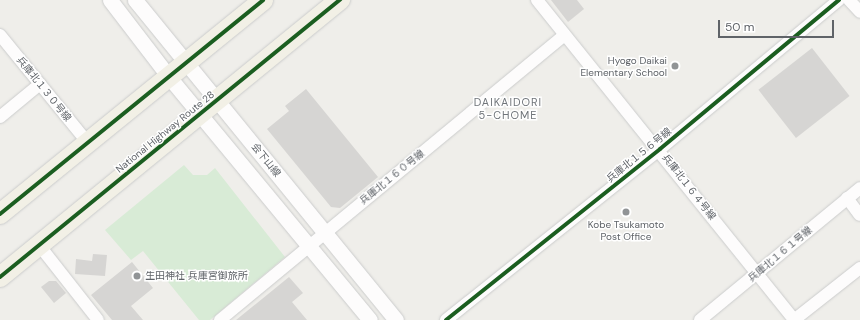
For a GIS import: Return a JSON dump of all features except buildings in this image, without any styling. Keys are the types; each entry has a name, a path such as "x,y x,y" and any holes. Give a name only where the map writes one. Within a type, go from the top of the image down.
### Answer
{"highway":[{"path":"0,214 263,0"},
{"name":"National Highway Route 28","path":"0,277 340,0"}],"street":[{"name":"会下山線","path":"110,0 169,77 370,320"},
{"name":"会下山線","path":"135,0 185,64 396,320"},
{"name":"兵庫北１６４号線","path":"537,0 660,149 794,320"},
{"name":"兵庫北１５６号線","path":"446,320 660,149 839,0"},
{"path":"849,0 860,12"},
{"name":"兵庫北１６０号線","path":"220,320 565,35"},
{"name":"兵庫北１３０号線","path":"0,36 88,143"},
{"path":"0,117 40,84"},
{"name":"兵庫北１６１号線","path":"700,320 860,188"},
{"path":"847,198 860,215"},
{"path":"39,245 98,320"},
{"path":"794,320 860,268"}],"green space":[{"path":"184,165 193,175 207,175 215,168 285,257 210,320 199,320 143,251 131,260 105,230"}],"cycle path":[{"path":"0,214 263,0"},
{"path":"0,277 340,0"},
{"path":"446,320 660,149 839,0"}],"place":[{"name":"Hyogo Daikai Elementary School","path":"675,66"},
{"name":"Kobe Tsukamoto Post Office","path":"626,212"},
{"name":"生田神社 兵庫宮御旅所","path":"137,276"}],"district":[{"name":"DAIKAIDORI 5-CHOME","path":"508,109"}]}
